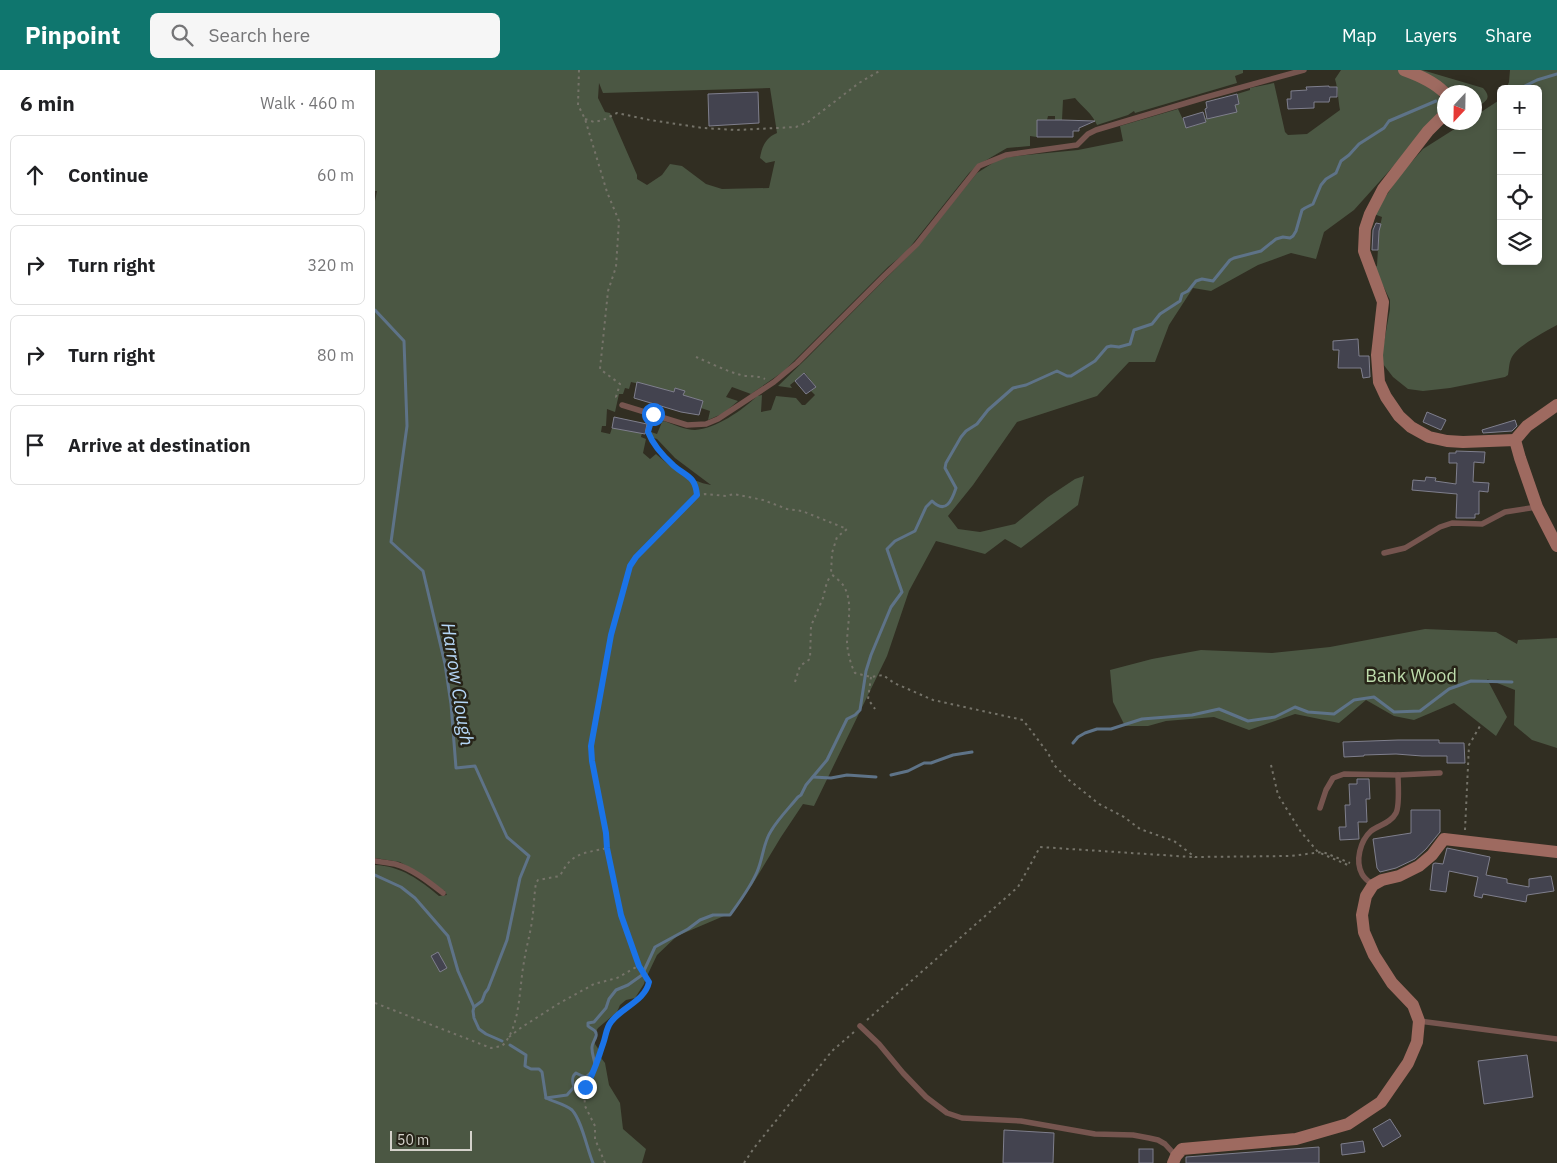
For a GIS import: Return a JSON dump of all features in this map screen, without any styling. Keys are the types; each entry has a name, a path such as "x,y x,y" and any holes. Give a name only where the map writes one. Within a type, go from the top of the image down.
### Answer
{"street":[{"path":"1403,70 1422,77 1437,87"},
{"path":"1437,122 1387,184 1369,214 1365,229 1364,251 1383,302 1377,355 1379,382 1385,397 1399,416 1411,427 1429,437 1463,442 1515,440 1527,426 1557,405"},
{"path":"1515,440 1537,507 1557,546"},
{"path":"1174,1159 1182,1149 1296,1139 1347,1124 1381,1102 1408,1063 1417,1042 1419,1021 1413,1004 1392,983 1374,955 1364,932 1362,915 1366,896 1373,885 1382,880 1399,876 1419,866 1432,855 1444,839 1557,852"}],"lane":[{"path":"622,405 687,425 706,424 724,415 774,382 797,363 917,244 979,166 1006,155 1077,145 1096,130 1304,70"},
{"path":"1384,553 1405,548 1440,527 1452,523 1482,524 1505,512 1537,507"},
{"path":"1320,808 1326,790 1333,778 1343,774 1398,775 1440,773"},
{"path":"1373,885 1362,876 1359,862 1361,848 1364,839 1372,831 1389,820 1397,812 1398,775"},
{"path":"375,861 395,864 409,870 443,893"},
{"path":"1419,1021 1557,1039"},
{"path":"861,1026 879,1044 903,1074 926,1097 947,1113 962,1118 1021,1121 1095,1134 1133,1135 1149,1138 1165,1144 1174,1159"}],"path":[{"path":"579,70 578,105 585,119 607,192 619,221 616,267 608,291 599,369 620,384 616,397 622,405"},
{"path":"585,119 594,122 617,113 668,124 703,128 737,130 797,127 808,122 881,70"},
{"path":"696,356 733,372 743,375 760,376 774,382"},
{"path":"653,414 648,432 651,440 674,466 691,478 695,484 697,495"},
{"path":"605,1163 595,1139 595,1126 585,1106 584,1090 598,1061 608,1027 617,1016 645,994 649,982 639,966 621,915 607,848 591,746 613,627 627,573 636,557 697,495 726,496 734,494 763,500 787,509 802,511 847,529 837,536 832,553 831,574 811,626 810,659 800,666 795,682"},
{"path":"831,574 843,585 848,598 847,642 849,661 855,673 871,677 883,675 894,683 933,700 1023,720 1048,753 1054,765 1069,780 1099,804 1124,817 1140,829 1174,841 1195,857"},
{"path":"871,677 868,699 875,709"},
{"path":"1464,840 1469,745 1480,726"},
{"path":"1271,765 1278,795 1301,832 1318,852 1361,869"},
{"path":"744,1163 832,1051 1017,887 1039,846 1195,857 1291,856 1318,852"},
{"path":"508,1039 515,1022 519,1002 523,963 532,919 536,882 560,876 567,863 577,856 607,848"},
{"path":"375,1003 491,1048 502,1046 522,1027 594,984 617,978 639,966"}],"green space":[{"path":"375,70 1243,70 1243,73 1235,76 1237,83 1135,113 1134,111 1128,115 1097,125 1090,114 1075,98 1063,100 1062,120 1055,120 1055,116 1048,116 1047,120 1037,120 1037,137 1030,136 1030,146 1007,148 978,165 969,173 906,252 888,267 784,371 751,394 732,387 726,397 738,401 724,413 708,420 710,411 701,408 703,401 683,395 684,391 675,388 674,392 631,382 629,389 625,388 623,394 619,394 615,412 607,409 606,426 602,426 601,432 610,434 612,428 642,433 641,437 646,439 643,453 650,459 656,454 682,474 696,481 711,485 675,458 657,439 651,437 651,432 657,434 664,421 691,430 703,429 728,418 757,396 762,395 761,412 771,410 776,396 796,398 802,405 805,405 815,395 811,391 816,387 805,373 790,385 792,388 778,386 914,250 977,173 996,161 1007,157 1078,150 1123,141 1120,126 1178,109 1187,128 1206,122 1205,118 1236,112 1235,105 1239,104 1237,94 1250,90 1250,88 1274,83 1285,132 1288,135 1307,134 1340,110 1335,79 1341,70 1422,70 1473,85 1437,85 1437,118 1354,210 1324,232 1316,259 1291,253 1258,265 1211,291 1193,288 1169,325 1155,362 1129,362 1097,396 1017,422 973,485 948,516 958,529 980,532 1015,524 1048,497 1075,479 1084,476 1078,505 1021,548 1005,539 985,554 936,541 909,591 887,656 814,806 803,804 752,885 745,892 744,897 730,915 677,936 657,955 647,976 642,972 646,977 635,998 626,1000 620,1005 617,1012 598,1028 594,1035 595,1044 599,1050 598,1054 605,1063 609,1085 620,1103 623,1129 646,1149 642,1163 375,1163 375,865 402,871 417,879 439,896 447,895 444,890 400,862 375,858 375,201 377,191 375,191","holes":["599,83 603,93 770,88 777,133 765,143 760,158 766,163 775,161 769,188 722,189 706,184 682,166 670,164 662,175 647,185 637,179 637,175 610,113 605,112 598,98"]},
{"path":"1510,70 1557,70 1557,325 1531,340 1514,354 1509,365 1508,375 1505,377 1450,388 1423,391 1408,389 1393,377 1383,364 1382,354 1390,300 1374,267 1377,266 1379,231 1382,217 1374,214 1400,175 1423,149 1453,130 1482,130 1482,111 1497,102 1497,265 1542,265 1542,85 1508,85"},
{"path":"1482,88 1487,95 1485,102 1482,104"},
{"name":"Bank Wood","path":"1425,629 1496,632 1517,644 1518,640 1557,638 1557,748 1532,740 1514,725 1515,690 1487,679 1507,717 1496,736 1454,703 1414,720 1394,716 1366,700 1339,723 1295,714 1249,730 1214,717 1166,721 1148,726 1125,726 1113,702 1110,670 1152,659 1201,650 1272,653 1330,647"}],"building":[{"path":"1306,87 1337,87 1337,97 1330,97 1329,102 1314,102 1314,108 1288,109 1287,99 1291,99 1291,91 1307,90"},
{"path":"758,92 759,123 709,126 708,94"},
{"path":"1237,94 1239,104 1235,105 1237,112 1207,119 1206,102"},
{"path":"1203,112 1206,122 1186,128 1183,118"},
{"path":"1037,120 1095,121 1079,128 1079,131 1073,131 1073,137 1037,137"},
{"path":"1376,223 1381,224 1378,250 1372,250 1373,230"},
{"path":"1358,339 1359,356 1369,356 1370,377 1363,378 1361,368 1338,368 1339,350 1333,350 1333,341"},
{"path":"804,373 816,387 806,394 795,381"},
{"path":"637,382 674,392 675,388 685,391 683,395 703,401 699,415 681,412 634,398"},
{"path":"1427,412 1446,420 1441,430 1423,422"},
{"path":"614,417 647,424 645,434 612,428"},
{"path":"1515,420 1517,426 1512,431 1483,433 1482,430"},
{"path":"1456,451 1485,452 1484,463 1474,462 1473,482 1489,483 1488,492 1479,491 1479,514 1475,514 1475,518 1456,518 1457,494 1412,490 1413,480 1425,481 1426,477 1436,478 1435,481 1456,484 1457,463 1449,463 1449,453 1456,453"},
{"path":"1439,740 1439,743 1464,743 1465,763 1447,763 1447,756 1396,754 1344,757 1343,742"},
{"path":"1357,779 1369,779 1370,799 1366,799 1367,822 1358,822 1359,839 1340,840 1339,827 1346,827 1345,805 1350,805 1349,784 1357,784"},
{"path":"1411,810 1440,810 1440,832 1415,859 1396,868 1380,872 1377,868 1373,839 1411,833"},
{"path":"1447,848 1490,857 1486,875 1507,879 1507,883 1529,887 1529,879 1551,876 1554,891 1527,895 1526,902 1483,894 1482,898 1474,896 1478,877 1449,871 1446,892 1430,890 1433,864 1443,864"},
{"path":"438,952 447,968 440,972 431,956"},
{"path":"1527,1055 1533,1097 1484,1104 1478,1061"},
{"path":"1390,1119 1401,1136 1383,1147 1373,1129"},
{"path":"1004,1130 1054,1133 1053,1163 1003,1163"},
{"path":"1363,1141 1365,1152 1342,1155 1341,1144"},
{"path":"1319,1147 1319,1163 1186,1163 1186,1157"},
{"path":"1139,1149 1153,1149 1153,1163 1139,1163"}],"waterway":[{"path":"1527,85 1557,74"},
{"path":"546,1098 567,1095 574,1087 573,1079 576,1073 586,1077 594,1069 595,1062 592,1047 596,1033 588,1026 588,1023 594,1022 606,1008 609,999 616,990 628,985 642,975 655,947 688,929 700,920 713,915 730,915 748,889 759,867 766,841 771,831 827,760 847,719 860,710 866,671 871,655 891,607 902,592 887,549 895,541 915,531 926,507 932,501 941,507 948,504 953,497 956,488 945,468 946,463 966,431 977,424 988,410 1013,388 1026,385 1057,371 1071,376 1095,361 1107,347 1119,347 1130,344 1134,330 1152,324 1160,314 1180,301 1182,294 1188,291 1196,281 1202,279 1213,281 1230,260 1261,251 1276,239 1293,236 1302,210 1313,204 1321,185 1326,179 1336,173 1341,161 1359,144 1384,128 1389,121 1436,101"},
{"name":"Harrow Clough","path":"375,310 404,341 407,426 391,542 423,571 445,664 451,704 456,768 475,766 507,837 529,856 520,878 507,940 488,989 482,1001 474,1007 473,1011 479,1029 502,1041"},
{"path":"1073,743 1078,737 1097,729 1111,729 1142,719 1192,715 1219,709 1248,721 1275,717 1295,707 1308,712 1334,714 1354,700 1374,697 1394,712 1420,711 1449,689 1471,681 1512,682"},
{"path":"891,775 908,771 924,763 931,763 953,755 972,752"},
{"path":"813,777 831,778 847,775 876,777"},
{"path":"375,875 401,887 415,898 448,936 458,971 474,1007"},
{"path":"510,1045 526,1055 525,1066 531,1069 539,1069 542,1072 546,1098 566,1106 576,1115 593,1163"}],"route":[{"path":"585,1087 598,1061 608,1027 617,1016 645,994 649,982 639,966 621,915 607,848 591,746 611,635 627,573 636,557 697,495 695,484 691,478 674,466 651,440 648,432 653,414"}]}
